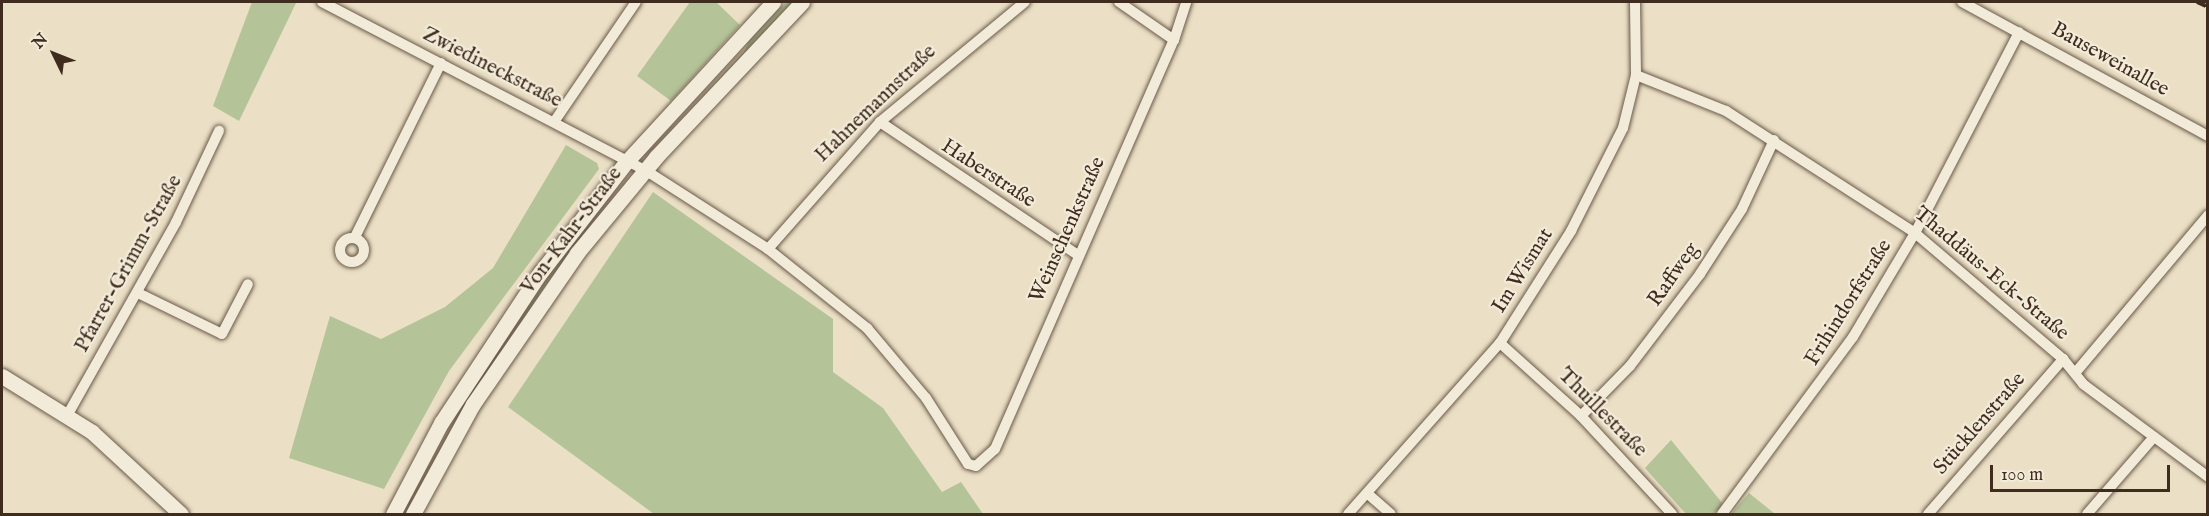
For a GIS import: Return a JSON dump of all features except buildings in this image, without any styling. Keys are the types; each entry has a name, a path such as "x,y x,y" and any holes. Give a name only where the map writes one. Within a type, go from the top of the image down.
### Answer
{"main road":[{"name":"Von-Kahr-Straße","path":"393,514 488,348 627,161 773,2"},
{"name":"Von-Kahr-Straße","path":"413,514 482,390 578,253 645,170 802,2"},
{"path":"2,376 68,414 181,514"}],"street":[{"name":"Zwiedineckstraße","path":"322,2 645,170 768,249 867,328 926,398 968,464 976,466"},
{"path":"554,122 636,2"},
{"name":"Hahnemannstraße","path":"768,249 880,122 1025,2"},
{"path":"1119,2 1174,40"},
{"name":"Weinschenkstraße","path":"976,466 995,449 1174,40 1186,2"},
{"name":"Im Wismat","path":"1348,514 1500,343 1571,231 1623,128 1636,75 1635,2"},
{"name":"Bauseweinallee","path":"1962,2 2208,136"},
{"name":"Frihindorfstraße","path":"1722,514 1812,399 1915,233 2019,32"},
{"path":"355,237 441,63"},
{"name":"Thaddäus-Eck-Straße","path":"1636,75 1726,111 1915,233 2063,359 2076,372 2083,384 2208,477"},
{"name":"Haberstraße","path":"880,122 1078,255"},
{"name":"Pfarrer-Grimm-Straße","path":"68,414 138,293 219,131"},
{"name":"Raffweg","path":"1581,416 1629,366 1700,274 1757,182 1774,140"},
{"path":"2076,372 2208,214"},
{"path":"138,293 222,334 248,284"},
{"name":"Thuillestraße","path":"1500,343 1581,416 1670,514"},
{"name":"Stücklenstraße","path":"1928,514 2063,359"},
{"path":"2087,514 2154,437"},
{"path":"1368,494 1391,514"}],"green space":[{"path":"252,2 296,3 239,121 213,106"},
{"path":"690,2 716,2 740,25 671,101 637,76"},
{"path":"786,2 798,2 659,144 744,52 751,37"},
{"path":"566,145 597,163 599,169 449,371 384,489 289,458 330,316 381,339 445,307 493,268"},
{"path":"653,192 833,319 833,372 883,408 942,492 961,482 983,514 654,514 508,407"},
{"path":"613,193 540,293 410,514 403,514 474,385 538,290"},
{"path":"1671,440 1723,504 1714,514 1686,514 1645,468"},
{"path":"1749,493 1775,514 1731,514"}],"railway":[{"path":"2197,2 2208,7"}]}
